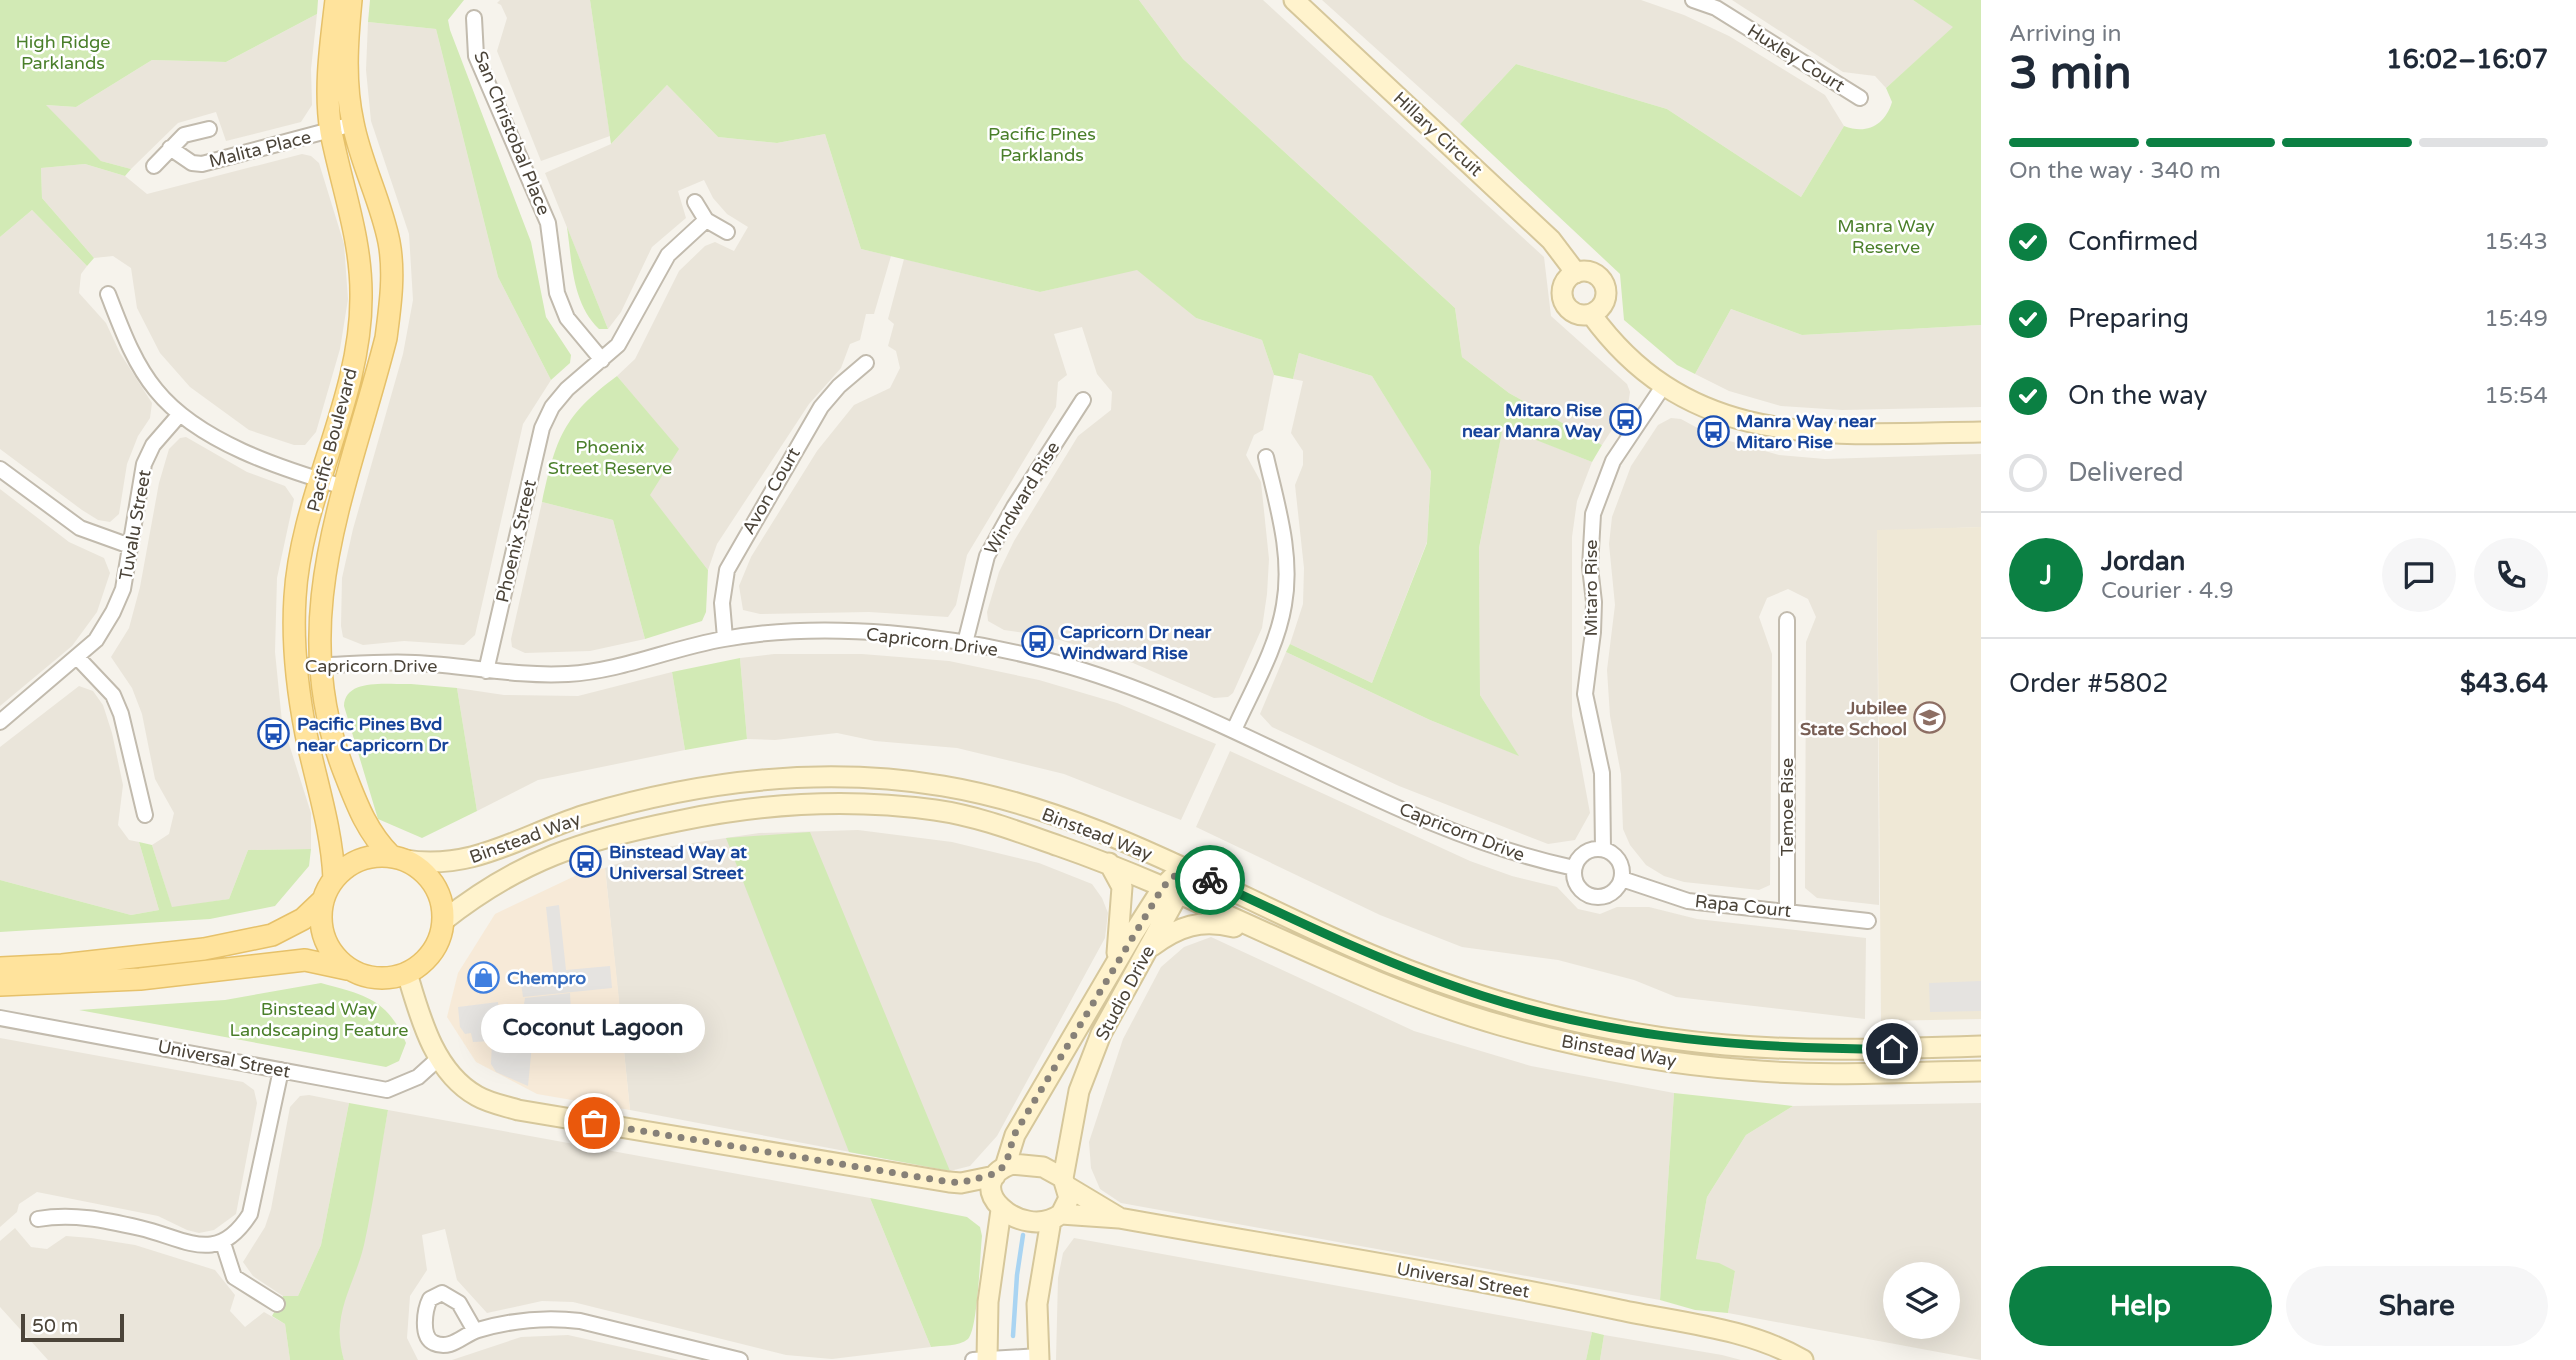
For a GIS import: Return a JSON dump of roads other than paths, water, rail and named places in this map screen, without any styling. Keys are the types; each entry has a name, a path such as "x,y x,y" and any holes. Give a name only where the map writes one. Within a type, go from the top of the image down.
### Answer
{"main road":[{"name":"Pacific Boulevard","path":"334,879 332,844 306,734 295,666 295,594 321,481 359,339 361,299 356,236 331,130 331,50 336,0"},
{"name":"Pacific Boulevard","path":"351,0 347,79 353,124 389,242 392,270 386,338 344,488 322,582 318,626 319,666 323,705 333,745 363,821 398,858"},
{"path":"0,968 62,965 204,949 278,934 303,919 323,900 334,879 359,860 398,858 422,870 434,884 442,902 443,921 432,952 407,973 380,978 305,960 140,979 0,985"},
{"path":"323,900 320,920 325,940 336,958 353,971"}],"street":[{"name":"Hillary Circuit","path":"1294,0 1551,240 1576,273"},
{"name":"Huxley Court","path":"1693,0 1716,8 1860,98"},
{"name":"San Christobal Place","path":"474,18 476,56 548,223 557,293 567,318 601,360"},
{"name":"Malita Place","path":"170,148 192,163 202,164 353,124"},
{"path":"154,166 184,135 209,129"},
{"path":"695,202 706,220 727,232"},
{"name":"Phoenix Street","path":"486,671 542,428 552,407 566,389 618,345 668,255 706,220"},
{"path":"1576,273 1593,274 1604,286 1604,303 1591,314 1584,315 1570,310 1562,297 1565,282 1576,273"},
{"path":"108,294 131,352 156,390 180,414 232,446 275,466 344,488"},
{"path":"1591,314 1623,354 1664,385 1730,417 1806,433 1981,432"},
{"name":"Avon Court","path":"725,638 723,584 734,555 821,407 839,386 866,363"},
{"name":"Mitaro Rise","path":"1603,849 1602,773 1585,694 1593,632 1590,567 1593,514 1613,461 1664,385"},
{"name":"Windward Rise","path":"965,643 987,556 1083,400"},
{"name":"Tuvalu Street","path":"0,722 96,640 113,612 123,589 144,464 153,445 180,414"},
{"path":"1234,730 1278,630 1286,597 1285,542 1266,457"},
{"path":"0,469 80,528 131,546"},
{"name":"Temoe Rise","path":"1787,620 1787,910"},
{"name":"Capricorn Drive","path":"295,666 415,663 540,675 591,672 725,638 783,632 832,632 965,643 1099,676 1153,695 1234,730 1415,816 1514,853 1574,868"},
{"path":"77,657 113,695 121,714 145,815"},
{"name":"Binstead Way","path":"398,858 433,864 457,862 584,816 700,787 781,779 857,778 942,786 1011,802 1184,867 1405,969 1483,996 1594,1025 1712,1043 1803,1049 1981,1046"},
{"name":"Binstead Way","path":"443,921 500,879 616,834 709,814 791,803 861,803 938,810 998,825 1109,863 1269,936 1424,1001 1559,1041 1631,1055 1747,1070 1810,1074 1981,1071"},
{"path":"1603,849 1620,861 1622,879 1611,893 1595,897 1579,888 1574,868 1584,853 1603,849"},
{"path":"1109,863 1122,887 1115,964"},
{"name":"Studio Drive","path":"1065,1182 1079,1091 1101,1034 1148,949 1171,891 1184,867"},
{"name":"Rapa Court","path":"1622,879 1689,901 1868,921"},
{"name":"Studio Drive","path":"1000,1171 1014,1135 1115,964 1171,891"},
{"path":"1148,949 1169,933 1199,922 1216,923 1269,936"},
{"path":"407,973 419,1014 439,1058 461,1084 478,1097 518,1110 949,1182 961,1183 1031,1164 1051,1170 1065,1182 1069,1198 1056,1217 1037,1304 1039,1358 982,1359 1001,1210"},
{"name":"Universal Street","path":"0,1018 387,1090 411,1081 439,1058"},
{"path":"37,1219 67,1214 143,1229 189,1245 223,1242 239,1231 250,1214 281,1070"},
{"path":"1000,1171 992,1197 1001,1210 1027,1220 1056,1217"},
{"name":"Universal Street","path":"1065,1182 1119,1218"},
{"name":"Universal Street","path":"1056,1217 1119,1218 1572,1300 1738,1334 1803,1360"},
{"path":"223,1242 234,1278 277,1304"},
{"path":"475,1331 529,1320 569,1320 740,1360"}],"waterway":[{"path":"1013,1336 1023,1235"}],"place":[{"name":"Mitaro Rise near Manra Way","path":"1625,420"},
{"name":"Manra Way near Mitaro Rise","path":"1713,431"},
{"name":"Capricorn Dr near Windward Rise","path":"1037,642"},
{"name":"Jubilee State School","path":"1930,718"},
{"name":"Pacific Pines Bvd near Capricorn Dr","path":"274,734"},
{"name":"Binstead Way at Universal Street","path":"586,862"},
{"name":"Chempro","path":"484,978"},
{"name":"Coconut Lagoon","path":"594,1123"}],"park label":[{"name":"High Ridge Parklands","path":"63,52"},
{"name":"Pacific Pines Parklands","path":"1042,144"},
{"name":"Manra Way Reserve","path":"1886,236"},
{"name":"Phoenix Street Reserve","path":"610,457"},
{"name":"Binstead Way Landscaping Feature","path":"319,1019"}]}
